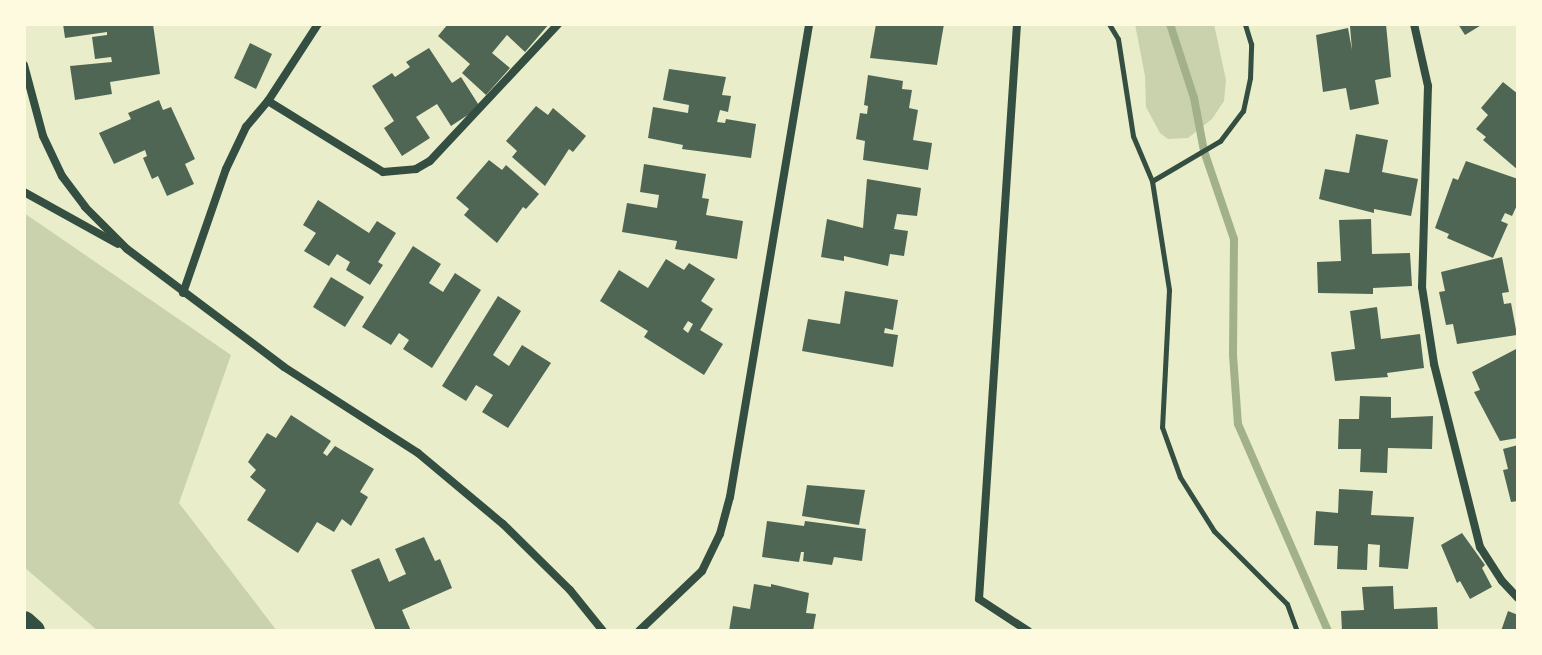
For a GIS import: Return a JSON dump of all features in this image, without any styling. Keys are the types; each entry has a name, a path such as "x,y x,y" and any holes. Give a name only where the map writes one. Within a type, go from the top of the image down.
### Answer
{"highway":[{"path":"24,623 33,631"}],"street":[{"path":"183,293 226,169 246,127 268,101 318,24"},
{"path":"268,101 383,172 416,169 430,161 558,24"},
{"path":"639,631 702,571 720,534 730,497 809,24"},
{"path":"1017,24 979,599 1028,631"},
{"path":"1414,24 1428,86 1422,287 1434,364 1480,547 1518,598"},
{"path":"24,65 43,136 62,176 85,207 127,249 284,367 418,453 503,524 570,590 603,631"},
{"path":"24,192 127,249"}],"path":[{"path":"1109,24 1118,39 1133,136 1152,181 1169,290 1162,427 1180,477 1214,531 1287,604 1297,631"},
{"path":"1152,181 1220,141 1243,111 1250,78 1251,44 1245,24"}],"green space":[{"path":"1135,24 1214,24 1226,80 1224,101 1212,119 1188,138 1168,139 1160,133 1146,107 1145,76"},
{"path":"24,213 231,355 179,503 277,631 98,631 24,567"}],"building":[{"path":"63,24 153,24 160,74 110,82 112,94 75,100 70,66 112,62 111,57 95,59 92,37 107,35 107,32 65,38"},
{"path":"448,24 549,24 525,52 507,35 492,53 510,68 486,95 462,73 470,64 438,36"},
{"path":"876,24 944,24 937,65 870,58"},
{"path":"1386,24 1391,77 1375,80 1379,104 1350,110 1346,88 1323,92 1316,35 1348,28 1352,50 1350,26"},
{"path":"1458,24 1483,24 1465,35"},
{"path":"250,43 272,54 256,89 234,78"},
{"path":"429,48 452,83 461,77 480,107 451,126 437,104 416,117 430,138 402,156 384,128 394,121 372,86 392,73 395,77 410,67 406,62"},
{"path":"669,69 726,77 722,95 731,96 728,112 720,110 717,122 725,123 726,119 756,124 751,158 682,149 683,145 648,138 653,107 688,113 689,105 663,100"},
{"path":"868,75 903,81 902,89 912,90 909,108 918,110 913,140 932,143 928,170 863,160 865,141 856,139 860,113 867,114 868,106 864,105"},
{"path":"1503,82 1518,94 1518,170 1483,140 1486,137 1476,129 1488,115 1481,108"},
{"path":"159,100 163,110 171,107 195,159 185,164 194,184 167,196 158,176 152,179 143,158 147,156 145,150 114,164 99,133 131,119 128,113"},
{"path":"536,106 548,115 553,108 586,136 573,152 569,149 545,186 512,157 517,151 506,141"},
{"path":"1356,134 1388,140 1382,172 1418,179 1411,216 1374,209 1374,213 1319,199 1325,169 1349,173"},
{"path":"489,160 502,170 506,165 539,194 526,209 523,207 497,243 464,215 469,209 456,198"},
{"path":"1466,161 1518,179 1518,203 1512,216 1505,213 1501,221 1508,224 1493,258 1447,238 1449,234 1435,228 1453,178 1458,180"},
{"path":"644,164 706,174 702,198 709,199 706,215 743,221 737,259 675,249 677,241 622,232 627,203 657,208 659,195 640,192"},
{"path":"867,179 921,188 917,216 897,214 894,229 908,231 904,256 890,254 888,266 844,256 844,261 821,257 827,219 863,228"},
{"path":"318,200 369,233 377,221 396,233 378,262 383,265 370,285 346,270 350,262 337,254 329,266 304,251 316,233 303,225"},
{"path":"1371,219 1372,254 1410,253 1412,286 1373,288 1373,294 1318,293 1317,262 1341,261 1339,220"},
{"path":"413,246 441,264 429,283 443,292 455,273 481,290 432,368 403,349 409,340 399,333 391,345 362,327"},
{"path":"1502,257 1509,292 1502,293 1504,304 1511,303 1517,335 1457,344 1453,324 1446,325 1439,292 1445,291 1441,272"},
{"path":"666,259 684,270 689,263 715,279 701,301 713,309 700,330 723,344 704,375 644,337 648,331 600,301 619,270 648,288","holes":["688,321 693,324 688,333 683,329"]},
{"path":"331,277 364,297 345,327 313,307"},
{"path":"845,291 898,300 893,330 885,328 884,333 898,335 893,367 802,351 808,319 840,324"},
{"path":"498,296 521,311 493,355 509,366 522,345 551,363 508,428 482,412 493,395 476,385 466,401 442,386"},
{"path":"1377,307 1381,339 1420,334 1424,368 1387,373 1388,377 1335,381 1331,352 1355,349 1350,311"},
{"path":"1518,348 1518,438 1500,441 1474,392 1480,390 1472,372"},
{"path":"1360,396 1391,397 1391,418 1433,416 1432,449 1388,448 1387,473 1360,472 1361,449 1338,449 1339,419 1359,419"},
{"path":"291,415 331,441 323,453 327,456 335,446 374,469 360,492 368,497 351,526 342,519 334,532 317,522 298,553 247,520 266,490 250,477 256,470 248,462 267,433 276,438"},
{"path":"1518,445 1518,501 1511,502 1503,470 1508,469 1503,449"},
{"path":"807,485 865,490 859,525 802,516"},
{"path":"1339,489 1373,491 1371,515 1414,517 1408,569 1379,567 1380,545 1368,544 1367,570 1337,569 1338,546 1314,545 1316,511 1338,513"},
{"path":"767,521 804,526 805,521 866,529 862,561 834,557 832,565 803,561 804,552 801,552 799,562 762,557"},
{"path":"1462,533 1485,565 1482,568 1492,587 1470,599 1460,581 1457,583 1441,545"},
{"path":"424,537 435,561 440,559 452,588 402,610 411,631 376,631 351,570 379,558 389,582 406,574 395,549"},
{"path":"754,584 771,587 771,584 809,593 806,613 816,614 813,631 729,631 733,606 750,609"},
{"path":"1393,586 1394,609 1437,607 1438,631 1342,631 1341,611 1364,610 1362,587"},
{"path":"1508,611 1518,615 1518,631 1501,631"}],"waterway":[{"path":"1170,24 1194,98 1204,151 1234,239 1233,355 1238,424 1328,631"}]}
